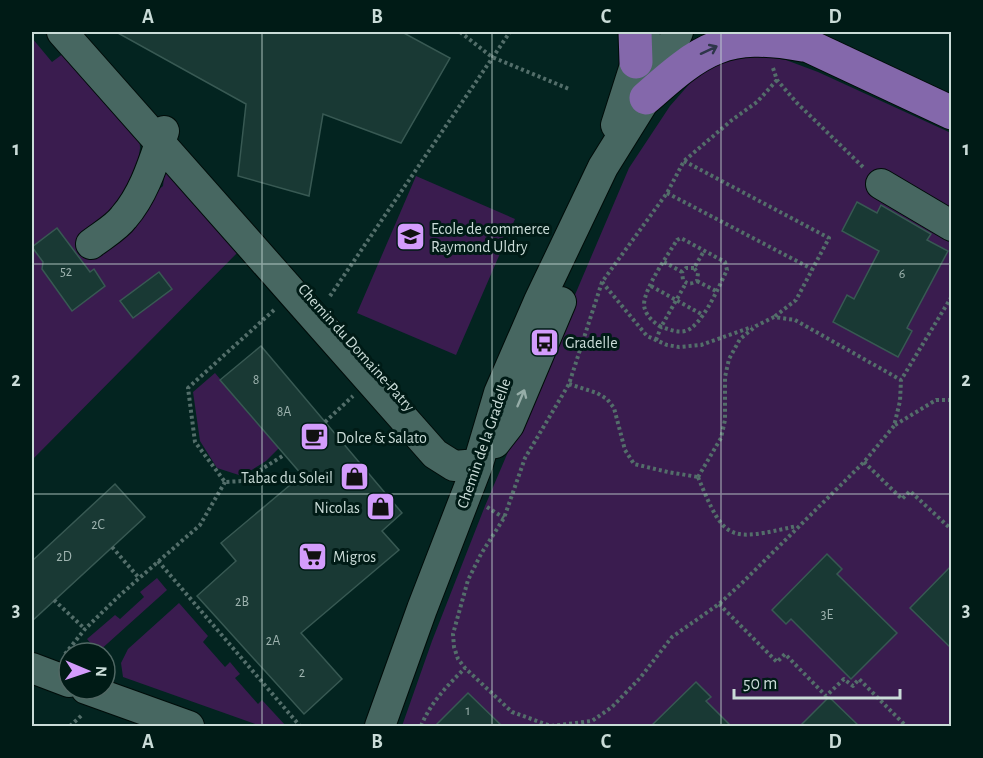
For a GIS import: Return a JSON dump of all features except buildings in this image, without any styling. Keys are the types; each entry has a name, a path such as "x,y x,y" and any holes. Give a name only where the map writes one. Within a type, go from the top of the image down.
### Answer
{"main road":[{"path":"646,98 688,62 710,48 760,40 811,47 951,113"},
{"path":"774,47 811,47"}],"street":[{"name":"Chemin du Domaine-Patry","path":"62,32 162,137 441,440 462,445 478,464"},
{"name":"Chemin du Domaine-Patry","path":"77,32 293,293 435,454 454,466 478,464"},
{"name":"Chemin de la Gradelle","path":"603,167 636,47 649,32"},
{"name":"Chemin de la Gradelle","path":"380,726 478,464 499,393 539,301 603,167 646,98 678,32"},
{"path":"90,244 123,219 135,202 147,180 162,137"},
{"path":"881,184 951,226"},
{"path":"32,668 57,670"},
{"path":"107,701 138,719 189,726"}],"path":[{"path":"460,32 492,57 569,89"},
{"path":"327,300 510,32"},
{"path":"774,47 777,80 797,103 881,184"},
{"path":"777,80 757,102 684,161 668,193 602,282 569,384 525,458 504,519 481,554 468,580 453,634 458,659 512,712 551,726 592,721 612,707 640,678 672,637 719,604 742,583 864,462 894,426 936,400 951,400"},
{"path":"602,282 647,336 667,345 701,345 756,326 774,317 796,300 829,238 684,161"},
{"path":"668,193 812,269"},
{"path":"681,238 704,251 725,262 727,270 700,321 689,330 681,332 661,327 653,322 644,306 651,286 677,240 681,238"},
{"path":"694,268 704,251"},
{"path":"664,262 682,272"},
{"path":"682,272 686,268 694,268"},
{"path":"682,272 683,280 692,284 697,280 698,273 694,268"},
{"path":"697,280 716,291"},
{"path":"656,340 686,283"},
{"path":"651,286 703,315"},
{"path":"225,482 195,442 188,388 293,293"},
{"path":"894,426 902,391 901,380 951,296"},
{"path":"774,317 795,320 901,380"},
{"path":"698,477 721,438 725,420 725,377 729,359 740,339 756,326"},
{"path":"569,384 597,393 607,399 614,408 625,450 634,464 698,477"},
{"path":"225,482 243,481 284,455"},
{"path":"864,462 902,499 910,490 951,531"},
{"path":"698,477 719,523 728,531 755,536 798,526"},
{"path":"79,641 85,629 200,525 225,482"},
{"path":"482,503 504,519"},
{"path":"112,547 139,578"},
{"path":"158,561 300,726"},
{"path":"54,600 85,629"},
{"path":"719,604 777,662 785,654 826,696 844,679 853,686 859,679 906,726"},
{"path":"422,726 431,706 465,668"}],"shaded area":[{"path":"32,38 52,62 68,50 139,131 140,148 137,169 157,191 163,186 166,160 242,248 32,460"},
{"path":"762,56 786,60 818,72 951,133 951,726 402,726 432,641 485,506 629,168 670,106 699,73 722,58"},
{"path":"416,176 515,219 456,355 357,313"},
{"path":"215,373 279,448 266,461 242,476 217,468 200,441 193,392"},
{"path":"157,578 167,590 110,641 89,641 87,639 115,615 120,619 144,597 140,592"},
{"path":"179,603 208,636 203,642 225,667 230,662 240,674 235,678 258,704 262,700 286,726 261,726 123,677 121,663 128,649"}],"place":[{"name":"Ecole de commerce Raymond Uldry","path":"410,237"},
{"name":"Gradelle","path":"544,342"},
{"name":"Dolce & Salato","path":"315,437"},
{"name":"Tabac du Soleil","path":"354,477"},
{"name":"Nicolas","path":"381,507"},
{"name":"Migros","path":"312,556"}]}
